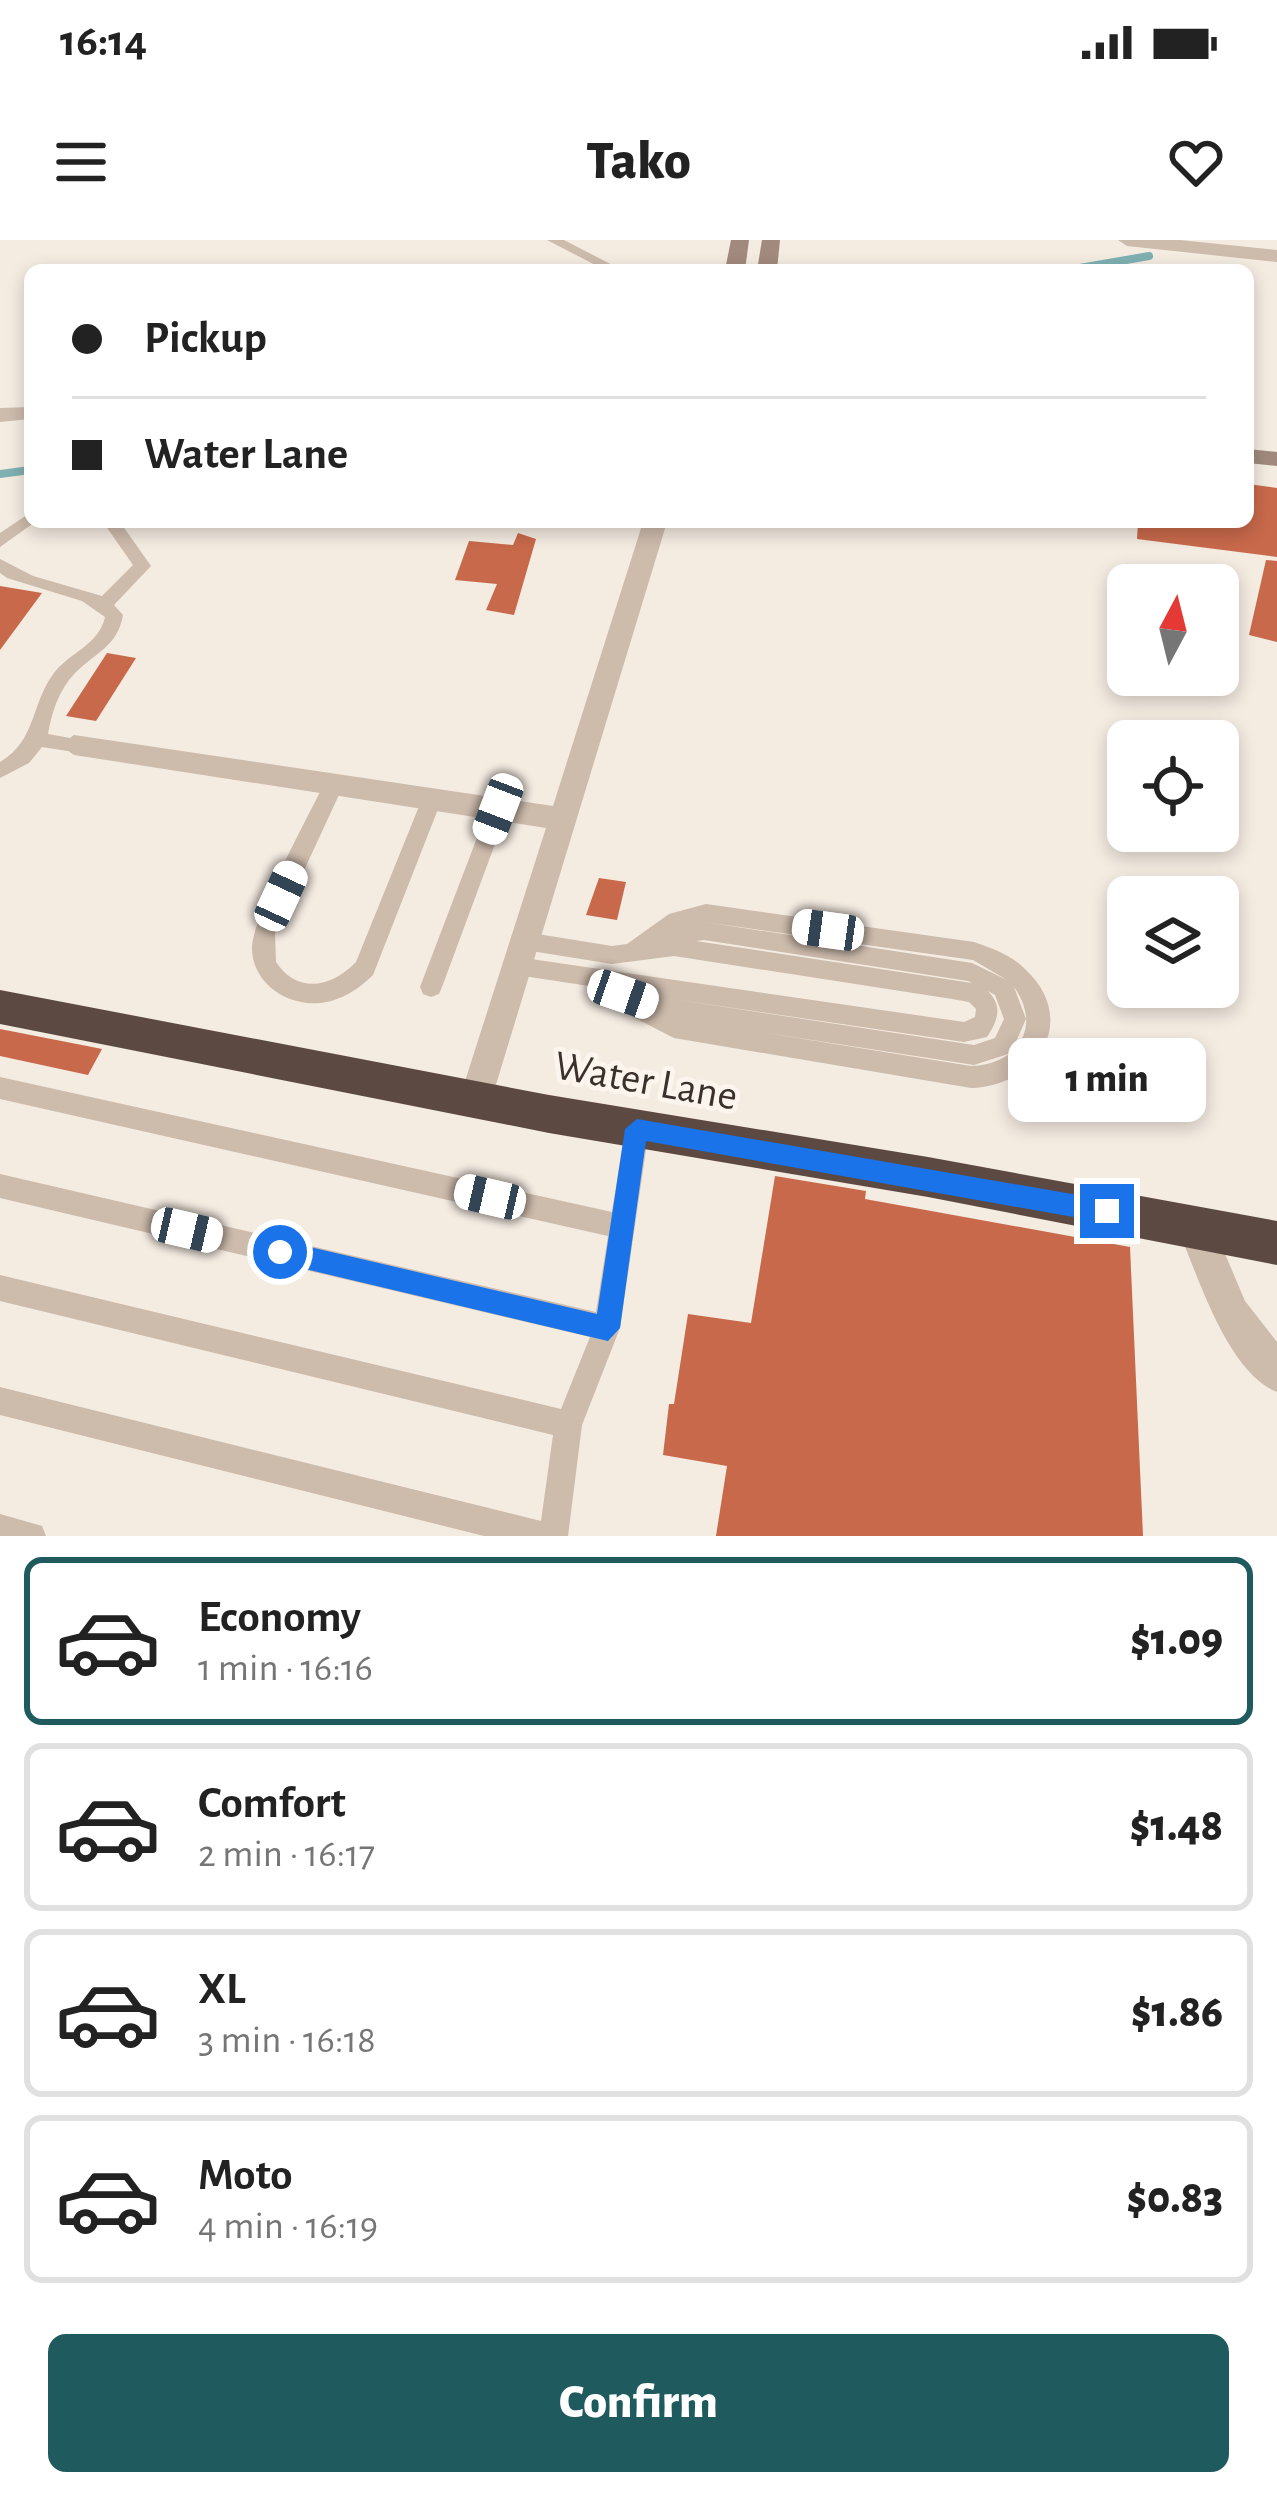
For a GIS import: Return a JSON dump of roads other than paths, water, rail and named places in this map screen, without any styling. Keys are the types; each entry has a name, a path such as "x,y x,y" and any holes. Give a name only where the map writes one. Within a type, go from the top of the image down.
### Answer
{"highway":[{"name":"Water Lane","path":"0,1007 476,1100 928,1177 1277,1244"}],"street":[{"path":"1126,240 1277,256"},
{"path":"476,1100 654,528"},
{"path":"74,745 563,819"},
{"path":"1196,1229 1232,1314 1277,1372"}],"lane":[{"path":"554,240 604,264"},
{"path":"0,542 24,523"},
{"path":"104,605 142,566 115,528"},
{"path":"0,565 17,577 72,590 114,615 113,627 95,650 67,669 43,706 37,739 22,758 0,771"},
{"path":"37,739 74,745"},
{"path":"334,784 264,933 259,956 267,973 284,987 312,992 342,988 365,968 432,799"},
{"path":"431,986 498,809"},
{"path":"615,986 674,1028 971,1077 1008,1070 1036,1042 1040,1007 1030,988 995,958 974,951 706,913 690,913 636,949"},
{"path":"674,947 975,994 987,1006 986,1019 979,1030 964,1032 615,986 521,954 674,947"},
{"path":"0,1088 624,1227"},
{"path":"554,1536 568,1424 608,1328 637,1129"},
{"path":"0,1186 608,1328"},
{"path":"0,1288 568,1424"},
{"path":"0,1401 542,1536"},
{"path":"0,1528 32,1536"}],"waterway":[{"path":"1103,264 1149,256"},
{"path":"0,474 24,471"}]}
